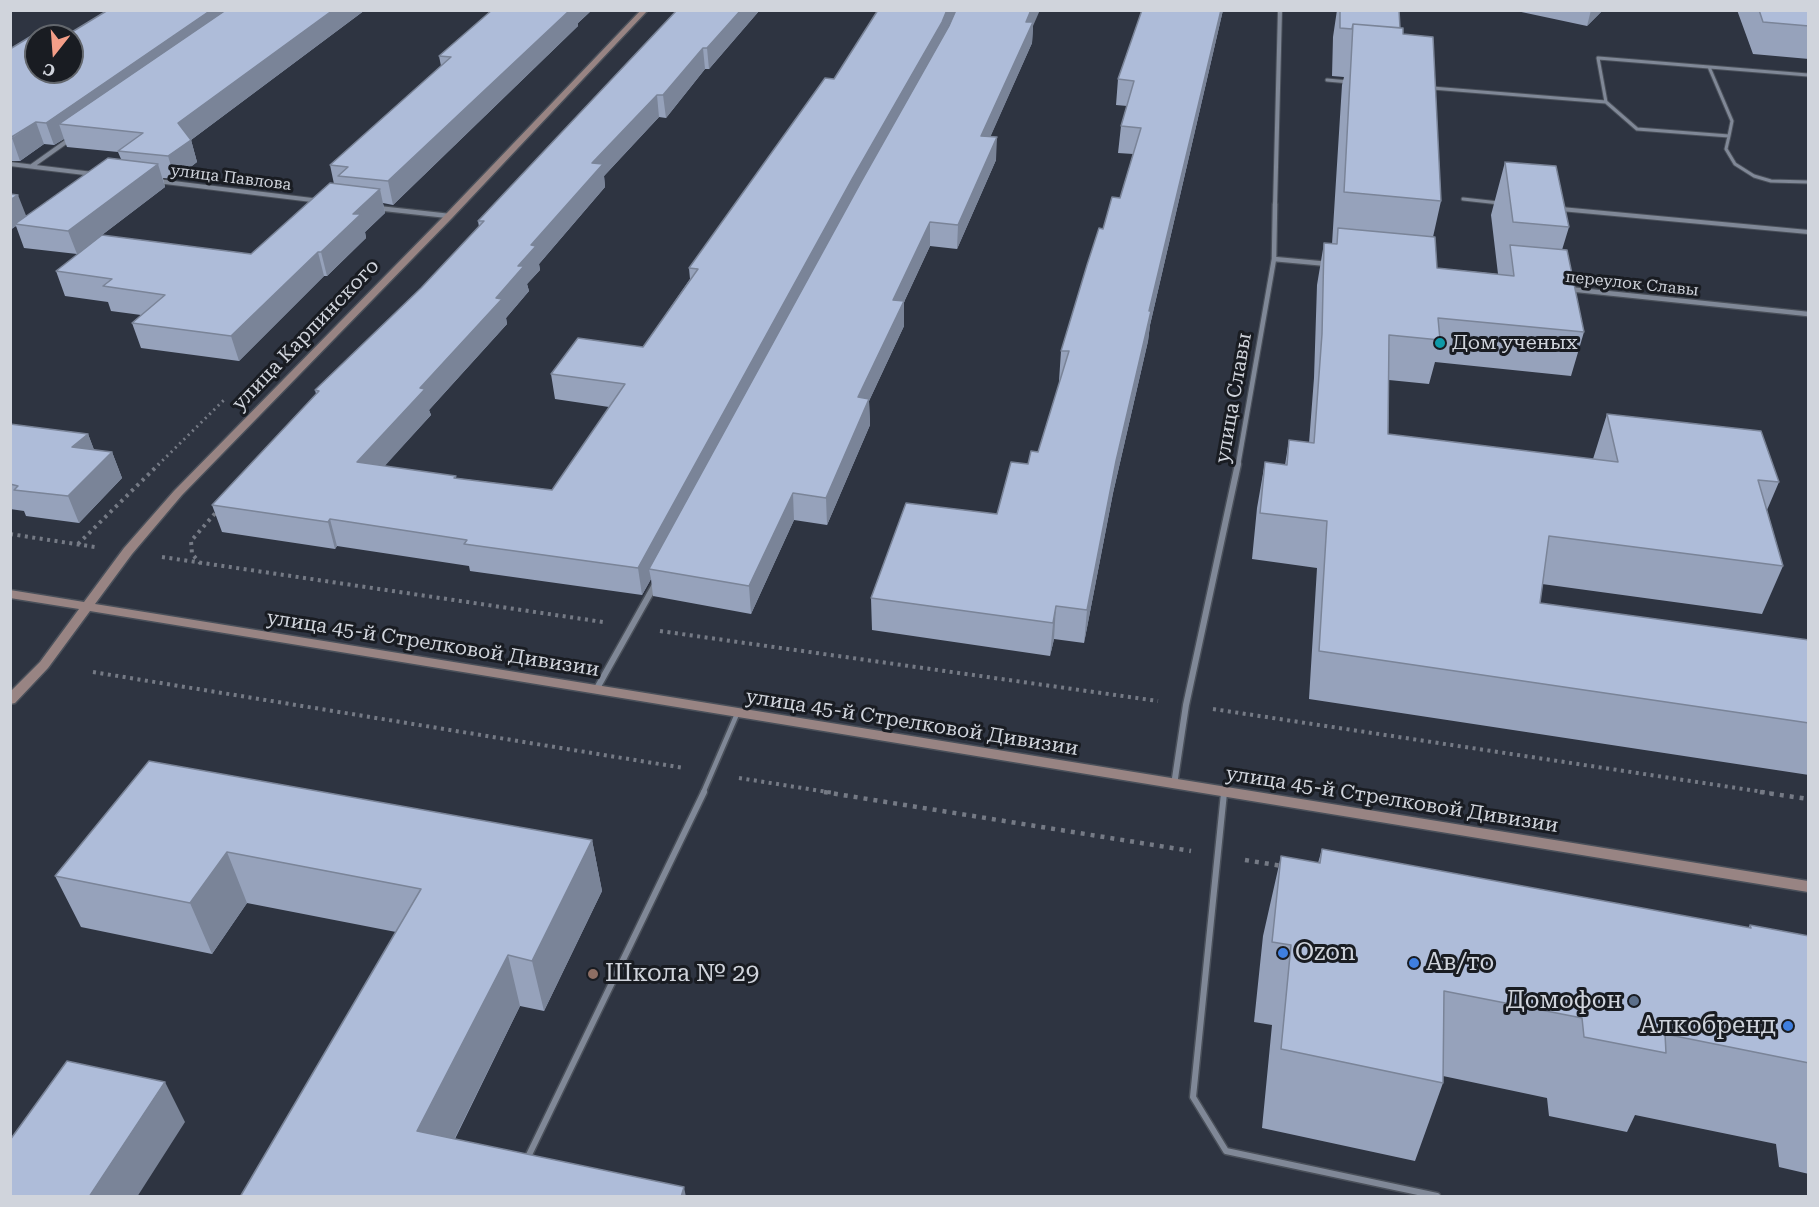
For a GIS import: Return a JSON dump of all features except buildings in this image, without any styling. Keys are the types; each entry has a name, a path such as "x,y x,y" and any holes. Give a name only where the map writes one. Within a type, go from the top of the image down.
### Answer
{"street":[{"name":"улица Карпинского","path":"10,700 44,665 128,551 178,493 449,216 645,10"},
{"name":"улица Славы","path":"1174,785 1186,705 1238,466 1275,259 1280,10"},
{"path":"31,166 80,132"},
{"path":"10,164 101,175"},
{"name":"улица Павлова","path":"147,180 332,203"},
{"path":"367,207 449,216"},
{"path":"1275,259 1333,265"},
{"name":"переулок Славы","path":"1565,289 1809,314"},
{"path":"596,690 660,574"},
{"name":"улица 45-й Стрелковой Дивизии","path":"10,594 1809,887"}],"lane":[{"path":"1606,102 1598,58 1809,75"},
{"path":"1709,67 1732,122 1726,148 1736,164 1754,176 1771,181 1809,182"},
{"path":"1327,80 1350,82"},
{"path":"1432,88 1606,102 1637,129 1729,136"},
{"path":"1463,199 1511,204"},
{"path":"1558,208 1809,232"},
{"path":"525,1165 712,773 737,714"},
{"path":"1224,793 1193,1097 1226,1151 1437,1197"}],"path":[{"path":"78,544 229,395"},
{"path":"10,534 632,627 1186,705 1809,799"},
{"path":"93,672 1290,867"}],"place":[{"name":"Дом ученых","path":"1440,343"},
{"name":"Ozon","path":"1283,953"},
{"name":"Ав/то","path":"1414,963"},
{"name":"Школа № 29","path":"593,974"},
{"name":"Домофон","path":"1634,1001"},
{"name":"Алкобренд","path":"1788,1026"}]}
